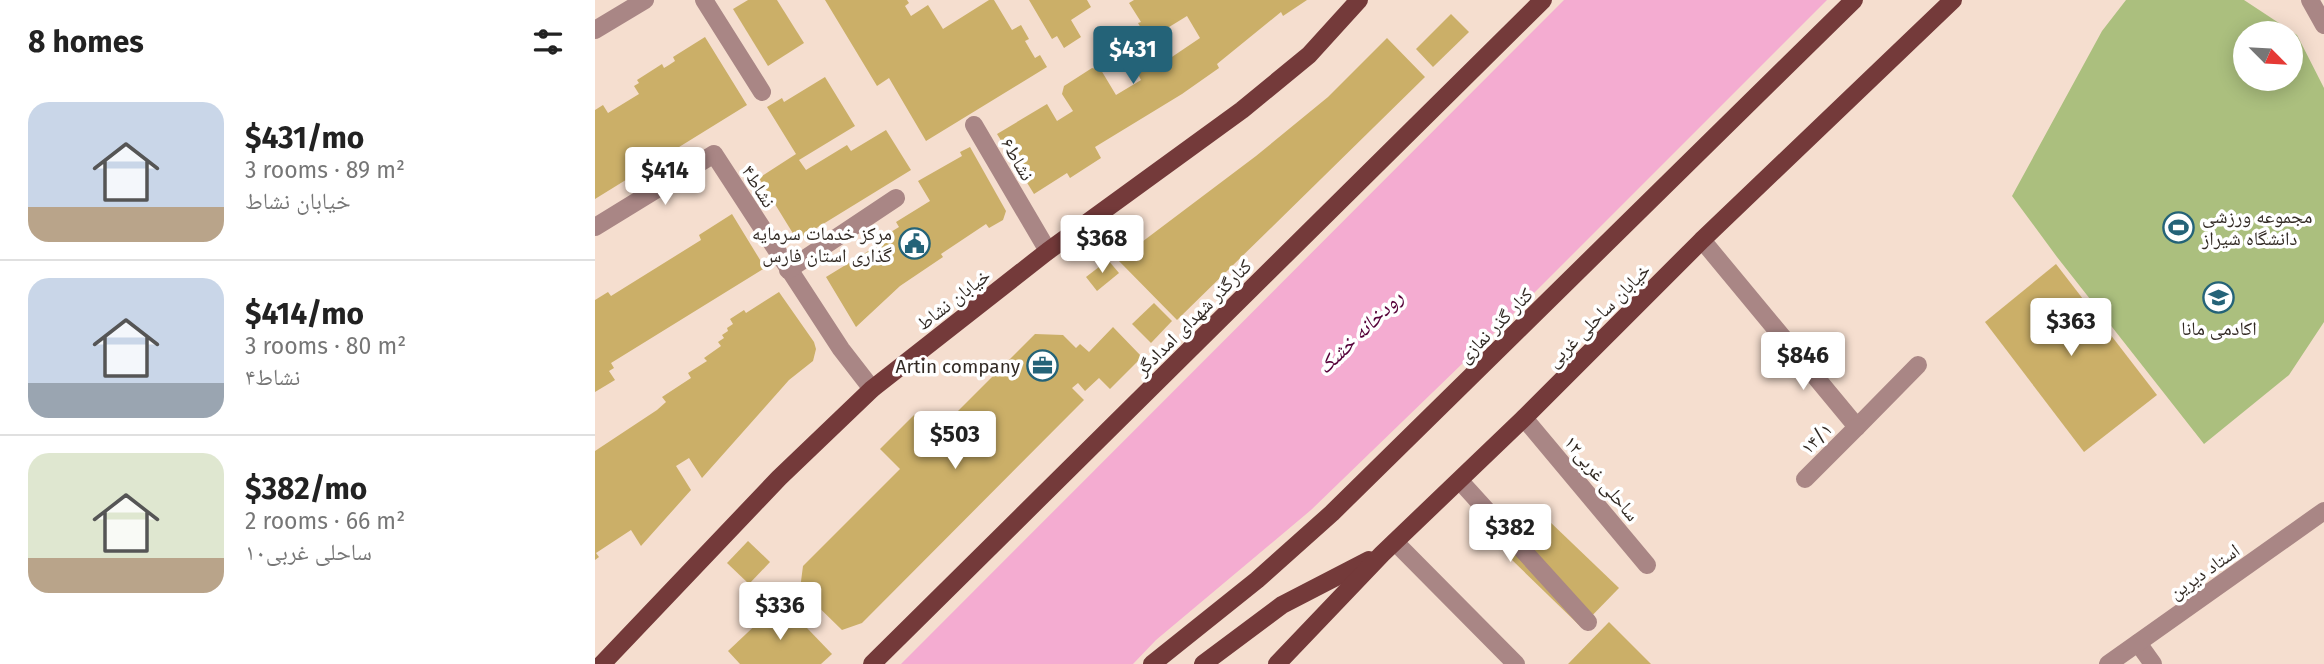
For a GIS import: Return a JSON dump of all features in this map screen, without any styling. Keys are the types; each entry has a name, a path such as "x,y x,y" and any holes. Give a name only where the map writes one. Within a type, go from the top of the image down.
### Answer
{"main road":[{"name":"خیابان نشاط","path":"602,664 779,478 872,389 1048,251 1242,110 1309,55 1359,0"},
{"name":"کنارگذر شهدای امدادگر","path":"872,664 1543,0"},
{"name":"کنار گذر نمازی","path":"1152,664 1257,580 1332,513 1854,0"},
{"name":"خیابان ساحلی غربی","path":"1277,664 1388,548 1460,481 1702,240 1953,0"},
{"path":"1203,664 1282,604 1388,548"}],"street":[{"path":"595,30 645,0"},
{"path":"704,0 762,92"},
{"path":"2310,0 2324,25"},
{"name":"نشاط۶","path":"974,125 1048,251"},
{"name":"نشاط۴","path":"595,227 715,154 788,270 841,349 872,389"},
{"path":"788,270 896,198"},
{"path":"1702,240 1857,427"},
{"name":"۱۴/۱","path":"1805,479 1918,365"},
{"name":"ساحلی غربی۱۲","path":"1524,418 1647,565"},
{"path":"1460,481 1588,622"},
{"name":"استاد دیرین","path":"2108,664 2324,511"},
{"path":"1388,548 1516,664"},
{"path":"2138,643 2154,664"}],"green space":[{"name":"مجموعه ورزشی دانشگاه شیراز","path":"2126,0 2244,0 2276,21 2233,21 2233,91 2303,91 2303,47 2324,88 2324,322 2289,375 2204,444 2012,196 2102,31"}],"water":[{"name":"رودخانه خشک","path":"1564,0 1827,0 1494,333 1311,510 1156,640 1133,664 901,664"}],"building":[{"path":"748,0 777,0 804,43 768,66 733,9"},
{"path":"825,0 907,0 909,3 905,6 911,16 928,5 943,29 989,0 994,0 1012,30 1021,25 1029,39 1025,41 1035,58 1040,55 1047,67 926,141 889,78 877,86"},
{"path":"1029,0 1087,0 1091,7 1071,20 1081,37 1064,48 1057,36 1052,39"},
{"path":"1134,0 1307,0 1283,16 1281,12 1217,64 1219,68 1182,94 1095,147 1101,158 1070,178 1067,173 1034,194 997,134 1047,104 1057,121 1073,111 1062,94 1064,86 1092,68 1101,70 1116,95 1141,80 1138,74 1160,60 1163,63 1200,38 1187,16 1148,40 1129,3"},
{"path":"1451,14 1469,32 1433,67 1416,49"},
{"path":"705,37 747,105 595,199 595,110 603,105 608,113 639,94 634,86 639,83 637,80 662,64 664,68 669,65 675,61 673,57"},
{"path":"1387,38 1425,77 1177,320 1118,260 1256,156 1328,97"},
{"path":"825,77 855,126 799,160 806,170 847,145 851,151 886,130 911,170 797,240 759,178 796,154 767,107 782,98 784,102"},
{"path":"970,147 1006,211 1003,220 989,228 986,224 941,254 943,257 900,286 856,327 826,277 875,247 873,243 899,227 896,222 930,201 918,181 962,156 960,152"},
{"path":"732,214 765,268 611,363 614,368 609,371 615,380 595,392 595,300 608,292 611,296 701,240 699,235"},
{"path":"1108,260 1119,273 1097,291 1086,277"},
{"path":"2056,264 2157,395 2084,452 1985,322"},
{"path":"779,292 814,342 816,349 813,361 789,380 702,478 689,458 676,466 691,490 641,546 631,530 596,553 599,557 595,560 595,451 657,410 666,402 662,397 691,378 688,373 707,361 704,358 721,346 718,342 733,324 730,319 744,310 746,313"},
{"path":"1154,303 1172,321 1151,343 1132,324"},
{"path":"1113,327 1142,357 1110,389 1099,378 1085,391 1078,383 1072,388 1084,400 862,623 842,630 800,589 803,566 900,469 880,449 914,415 934,435 1035,334 1063,335 1076,348 1080,344 1089,352"},
{"path":"1548,520 1619,588 1581,627 1511,559"},
{"path":"748,541 770,562 749,584 727,563"},
{"path":"781,601 832,654 821,664 740,664 728,651"},
{"path":"1609,622 1651,664 1568,664"}],"place":[{"name":"مجموعه ورزشی دانشگاه شیراز","path":"2179,227"},
{"name":"مرکز خدمات سرمایه گذاری استان فارس","path":"915,244"},
{"name":"اکادمی مانا","path":"2219,297"},
{"name":"Artin company","path":"1043,366"}]}
